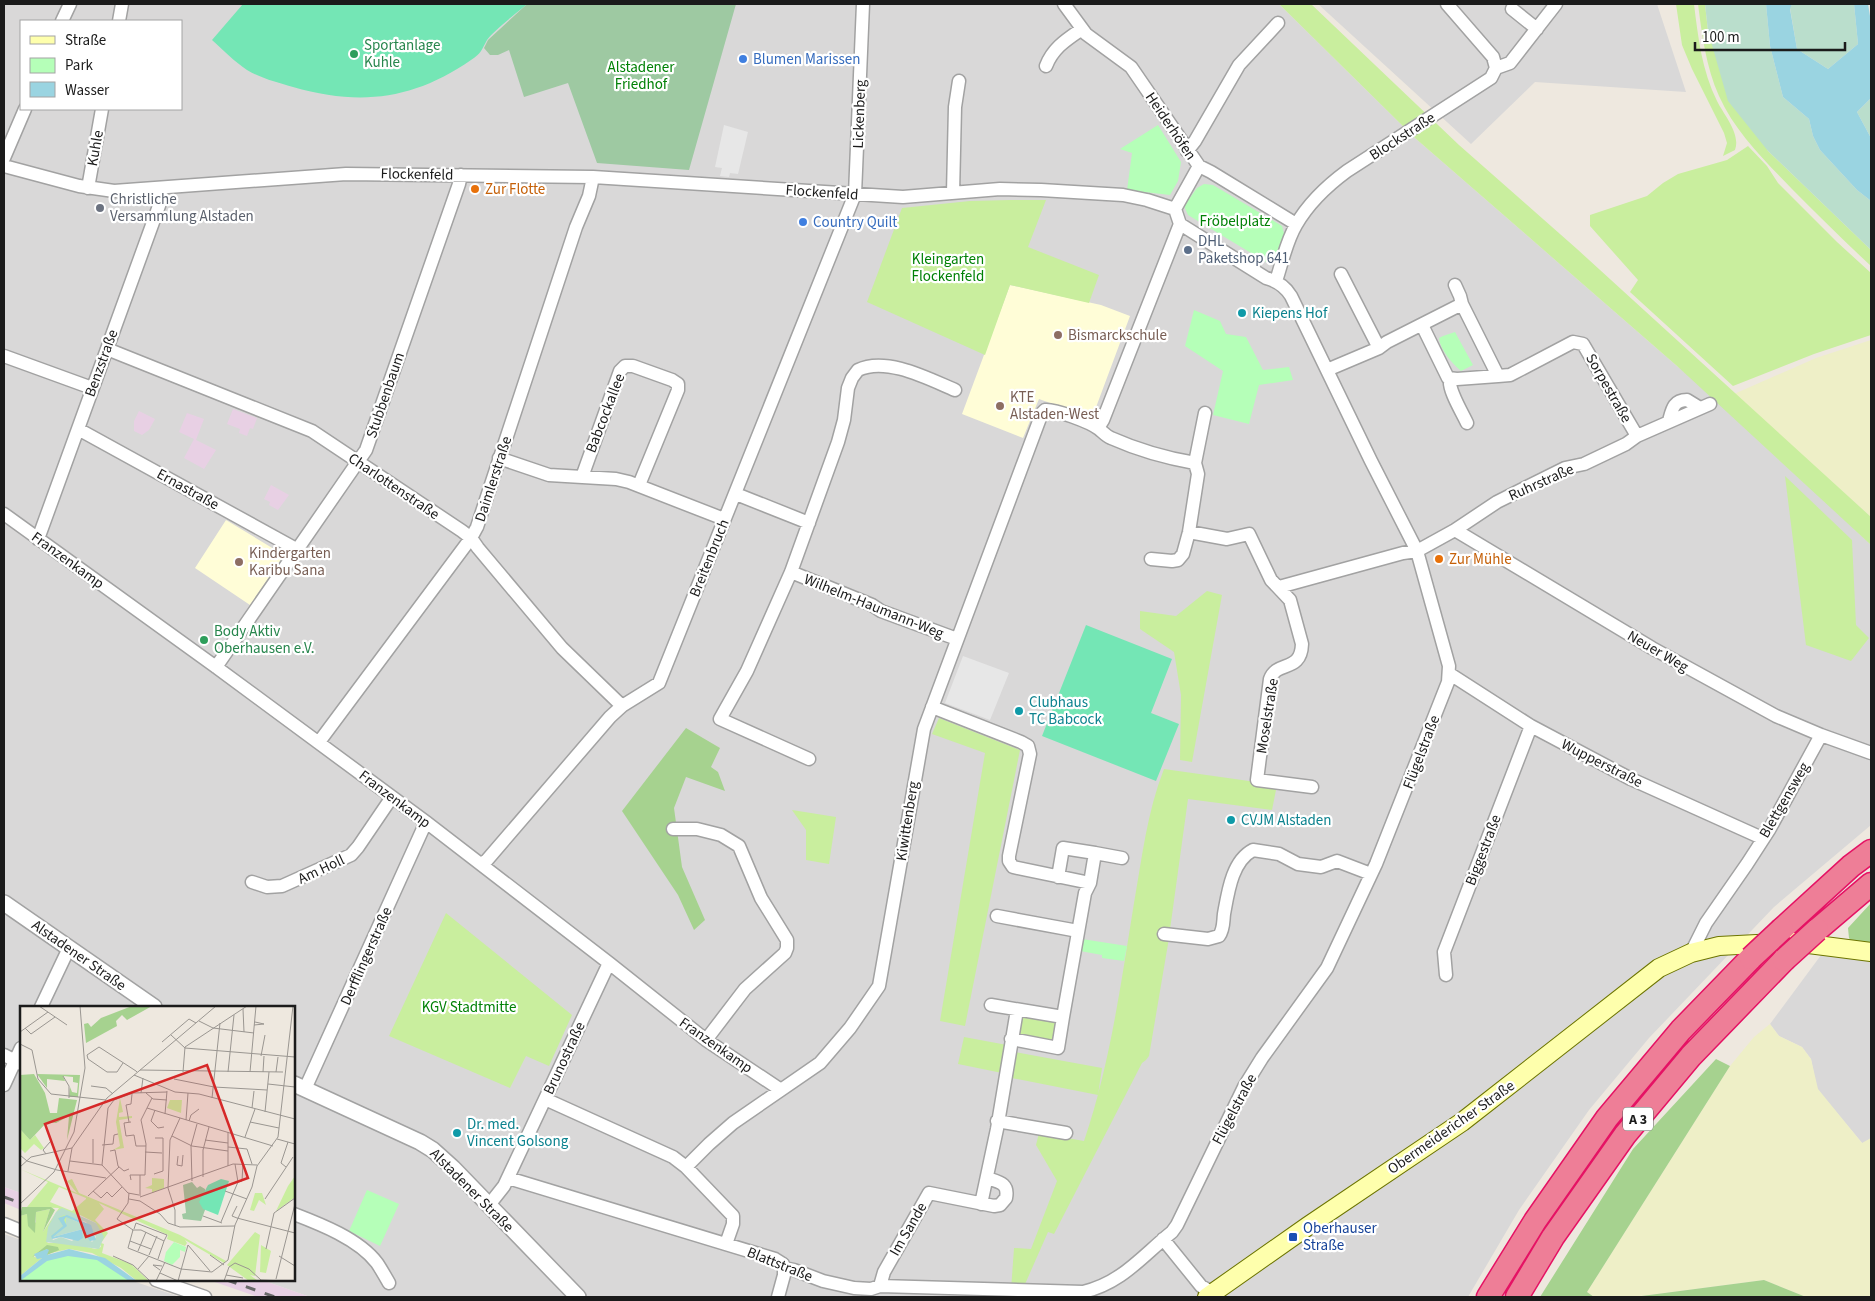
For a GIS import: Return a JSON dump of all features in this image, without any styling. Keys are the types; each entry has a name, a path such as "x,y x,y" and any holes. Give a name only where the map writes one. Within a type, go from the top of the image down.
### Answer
{"highway":[{"name":"A 3","path":"1488,1297 1535,1221 1607,1118 1681,1030 1751,958 1851,866 1871,851"},
{"name":"A 3","path":"1517,1297 1553,1238 1625,1135 1691,1056 1784,960 1871,884"}],"main road":[{"name":"Obermeidericher Straße","path":"1210,1295 1462,1122 1659,968 1691,953 1719,946 1793,942 1871,952"}],"street":[{"path":"62,20 70,4"},
{"path":"119,20 122,4"},
{"name":"Lickenberg","path":"855,194 863,4"},
{"name":"Heiderhöfen","path":"1064,4 1090,37 1130,67 1199,166 1296,224"},
{"path":"1447,4 1490,54 1495,61 1496,68"},
{"name":"Blockstraße","path":"1276,281 1296,224 1317,198 1341,176 1489,79 1496,68 1510,63 1556,4"},
{"path":"1512,10 1537,29"},
{"path":"1188,151 1239,65 1278,23"},
{"path":"1046,66 1050,56 1057,47 1082,29"},
{"path":"953,193 955,107 959,81"},
{"path":"4,158 25,110"},
{"name":"Kuhle","path":"88,188 102,110"},
{"name":"Flockenfeld","path":"4,166 88,188 114,191 346,174 593,177 903,197 1009,189 1136,197 1175,209"},
{"path":"1199,166 1175,209 1180,224 1288,290 1416,552 1450,674"},
{"name":"Stubbenbaum","path":"216,667 366,450 460,184 461,175"},
{"name":"Daimlerstraße","path":"319,742 472,538 593,177"},
{"name":"Benzstraße","path":"38,538 160,203 162,188"},
{"name":"Breitenbruch","path":"481,864 487,860 512,828 622,706 659,683 855,194"},
{"path":"1180,224 1103,420 1098,428 1108,437 1161,457 1195,463"},
{"path":"1342,274 1379,348"},
{"path":"1455,285 1462,304 1498,376"},
{"path":"1327,370 1379,348 1387,342 1462,304"},
{"path":"1422,324 1446,375 1450,379 1451,390 1467,423"},
{"name":"Sorpestraße","path":"1450,379 1510,375 1573,342 1580,343 1586,347 1637,436"},
{"name":"Charlottenstraße","path":"107,349 312,431 472,538 478,548 562,648 622,706"},
{"path":"4,356 92,388"},
{"name":"Babcockallee","path":"582,477 620,371 625,366 633,366 678,384 678,390 639,486"},
{"name":"Wilhelm-Haumann-Weg","path":"809,759 720,719 747,671 809,523 841,433 846,394 854,373 862,368 874,366 910,370 955,390"},
{"name":"Ruhrstraße","path":"1416,552 1455,530 1497,502 1565,468 1584,464 1626,444 1637,436 1705,406"},
{"name":"Kiwittenberg","path":"686,1167 733,1123 820,1063 850,1028 879,986 921,739 1041,416 1044,410 1053,411 1098,428"},
{"path":"1151,559 1169,562 1181,558 1183,554 1189,532 1198,474 1195,463 1205,413"},
{"name":"Ernastraße","path":"78,429 298,550"},
{"path":"499,458 543,474 622,480 724,519"},
{"path":"736,494 809,523"},
{"name":"Franzenkamp","path":"4,514 319,742 426,822 706,1040 781,1090"},
{"name":"Neuer Weg","path":"1455,530 1659,652 1783,719 1871,753"},
{"name":"Moselstraße","path":"1189,532 1227,539 1249,534 1271,580 1290,600 1302,650 1297,660 1291,665 1278,669 1270,679 1257,780 1312,787"},
{"path":"1279,588 1403,553 1416,552"},
{"name":"Wilhelm-Haumann-Weg","path":"790,572 872,605 881,611 957,639"},
{"name":"Wupperstraße","path":"1450,674 1531,726 1631,778 1762,838"},
{"name":"Flügelstraße","path":"1163,1239 1176,1226 1247,1082 1327,968 1396,817 1450,674"},
{"path":"932,706 1028,746 1030,754 1008,860 1013,867 1090,883"},
{"name":"Biggestraße","path":"1446,975 1444,952 1531,726"},
{"name":"Blettgensweg","path":"1691,953 1706,923 1769,830 1821,735"},
{"name":"Am Holl","path":"252,882 267,887 282,886 351,855 392,797"},
{"name":"Derfflingerstraße","path":"300,1087 426,822"},
{"path":"673,829 697,829 721,835 739,846 761,898 788,944 785,953 745,989 706,1040"},
{"path":"1058,877 1063,848 1122,858"},
{"path":"1164,934 1208,939 1219,936 1223,929 1224,913 1234,870 1243,857 1253,850 1279,854 1298,864 1321,868 1337,861 1371,874"},
{"path":"1011,1039 1058,1048 1085,893 1090,883 1095,853"},
{"name":"Alstadener Straße","path":"4,903 153,1006"},
{"path":"997,916 1078,931"},
{"path":"42,1006 70,948"},
{"name":"Brunostraße","path":"489,1205 500,1192 508,1178 609,963"},
{"path":"992,1005 1063,1017"},
{"path":"981,1204 997,1129 1017,1010"},
{"path":"4,1055 19,1062 4,1085"},
{"name":"Alstadener Straße","path":"300,1087 428,1146 489,1205 578,1297"},
{"path":"545,1099 668,1154 686,1167 732,1216 734,1221 726,1244"},
{"path":"997,1120 1066,1133"},
{"name":"Blattstraße","path":"508,1178 775,1259 783,1264 784,1268 823,1281 854,1288 871,1289 880,1286 1083,1292 1106,1285 1118,1278 1163,1239"},
{"name":"Im Sande","path":"880,1286 884,1272 929,1193 997,1206 1006,1198 1007,1190 1004,1185 987,1178"},
{"path":"295,1214 335,1232 361,1249 376,1262 389,1282"},
{"path":"4,1224 20,1231"},
{"path":"1163,1239 1210,1295"},
{"path":"778,1297 784,1268"},
{"path":"159,1281 204,1297"}],"shaded area":[{"path":"4,4 1279,4 1415,138 1677,366 1719,400 1871,545 1871,825 1774,907 1649,1038 1589,1110 1519,1210 1468,1297 310,1297 265,1281 295,1281 295,1006 20,1006 20,1193 4,1187"},
{"path":"1318,4 1657,4 1686,92 1535,82 1471,144"},
{"path":"724,125 748,132 738,174 730,173 729,177 720,176 722,168 715,167"},
{"name":"Bismarckschule","path":"1010,285 1101,305 1130,316 1092,418 1039,399 1023,438 962,414"},
{"path":"233,409 257,418 253,429 250,428 247,436 239,433 240,429 227,424"},
{"path":"139,411 155,419 149,430 142,435 134,431 134,421"},
{"path":"187,413 204,419 196,440 216,450 204,469 184,458 194,439 179,432"},
{"path":"271,485 289,495 278,510 269,505 270,502 264,499"},
{"name":"Kindergarten Karibu Sana","path":"226,520 284,555 250,605 195,568"},
{"path":"963,656 1009,673 990,720 945,703"},
{"path":"1827,947 1871,954 1871,1138 1863,1144 1817,1089 1811,1059 1802,1047 1779,1036 1770,1024"},
{"path":"4,1187 20,1193 20,1210 4,1203"},
{"path":"4,1234 20,1240 20,1281 133,1281 180,1297 4,1297"},
{"path":"212,1281 265,1281 310,1297 258,1297"}],"green space":[{"name":"Sportanlage Kuhle","path":"243,4 527,4 490,36 477,56 449,73 428,84 407,91 385,96 363,97 318,93 293,87 264,78 243,67 212,40"},
{"name":"Alstadener Friedhof","path":"527,4 736,4 689,170 597,163 568,83 524,97 509,50 498,55 490,55 484,48 488,40"},
{"path":"1279,4 1311,4 1459,145 1577,249 1871,517 1871,545 1677,366 1415,138"},
{"path":"1676,4 1694,4 1704,66 1717,101 1734,131 1736,138 1735,150 1723,156 1727,143 1724,133 1682,45"},
{"path":"1698,4 1705,4 1708,31 1768,151 1871,250 1871,266 1771,168 1733,122 1719,96 1711,74"},
{"path":"1705,4 1766,4 1770,46 1783,97 1809,119 1813,136 1820,150 1857,190 1871,201 1871,250 1768,151 1728,101 1708,31"},
{"path":"1792,4 1854,4 1858,44 1828,69 1797,49 1790,8"},
{"path":"1871,98 1871,138 1857,112"},
{"path":"1158,125 1181,162 1178,181 1170,195 1127,190 1132,153 1120,149"},
{"path":"1748,146 1767,166 1778,183 1871,273 1871,335 1814,354 1733,386 1630,292 1638,280 1590,226 1590,215 1647,196 1678,174 1727,160"},
{"name":"Fröbelplatz","path":"1204,184 1213,185 1282,226 1285,237 1277,262 1271,265 1188,215 1184,206 1197,188"},
{"name":"Kleingarten Flockenfeld","path":"1046,200 1028,247 1099,275 1089,303 1010,285 985,355 867,302 902,208 970,201"},
{"path":"1194,310 1220,321 1226,334 1246,337 1263,370 1289,367 1293,380 1259,385 1249,424 1213,415 1223,371 1185,346"},
{"path":"1455,332 1473,365 1461,371 1444,352 1439,338"},
{"path":"1871,340 1871,517 1734,394 1816,358"},
{"path":"1785,476 1852,540 1856,625 1869,638 1851,661 1806,645"},
{"path":"1207,591 1222,595 1192,762 1180,760 1181,695 1174,652 1140,629 1140,611 1176,616"},
{"path":"1086,625 1172,659 1151,713 1179,724 1156,781 1042,736"},
{"path":"939,718 1020,750 965,1026 940,1021 985,753 932,734"},
{"path":"686,728 720,748 711,767 718,772 725,791 686,777 674,808 682,867 705,920 694,930 678,895 622,811"},
{"path":"1164,769 1277,785 1272,810 1188,799 1168,944 1149,1056 1142,1063 1054,1234 1048,1232 1022,1291 1011,1290 1014,1248 1031,1249 1057,1181 1036,1145 1039,1133 1084,1141 1093,1112 1114,1024 1146,835 1153,802"},
{"path":"792,810 836,817 829,864 806,860 806,830"},
{"path":"1871,903 1871,950 1855,947 1849,938 1848,928"},
{"name":"KGV Stadtmitte","path":"446,913 572,1015 549,1066 526,1056 510,1088 389,1036"},
{"path":"1082,939 1127,946 1124,961 1102,958 1102,955 1080,951"},
{"path":"1020,1016 1057,1021 1053,1042 1017,1034"},
{"path":"1770,1024 1779,1036 1802,1047 1811,1059 1818,1089 1862,1143 1871,1138 1871,1297 1806,1297 1764,1280 1634,1297 1594,1297 1587,1292 1730,1066 1754,1037"},
{"path":"964,1037 1007,1045 1002,1073 958,1064"},
{"path":"1015,1052 1102,1068 1098,1095 1007,1077"},
{"path":"1716,1059 1730,1066 1587,1292 1594,1297 1540,1297 1633,1149"},
{"path":"367,1190 399,1204 380,1246 349,1231"},
{"path":"1764,1280 1806,1297 1634,1297"}],"water":[{"path":"1766,4 1792,4 1790,9 1797,49 1828,69 1858,44 1854,4 1868,4 1871,22 1871,98 1857,112 1871,138 1871,201 1857,190 1820,150 1813,136 1809,119 1783,97 1770,46"}],"railway":[{"path":"4,1197 20,1203"},
{"path":"230,1281 275,1297"}],"place":[{"name":"Sportanlage Kuhle","path":"354,54"},
{"name":"Blumen Marissen","path":"743,59"},
{"name":"Zur Flotte","path":"475,189"},
{"name":"Christliche Versammlung Alstaden","path":"100,208"},
{"name":"Country Quilt","path":"803,222"},
{"name":"DHL Paketshop 641","path":"1188,250"},
{"name":"Kiepens Hof","path":"1242,313"},
{"name":"Bismarckschule","path":"1058,335"},
{"name":"KTE Alstaden-West","path":"1000,406"},
{"name":"Zur Mühle","path":"1439,559"},
{"name":"Kindergarten Karibu Sana","path":"239,562"},
{"name":"Body Aktiv Oberhausen e.V.","path":"204,640"},
{"name":"Clubhaus TC Babcock","path":"1019,711"},
{"name":"CVJM Alstaden","path":"1231,820"},
{"name":"Dr. med. Vincent Golsong","path":"457,1133"},
{"name":"Oberhauser Straße","path":"1293,1237"}]}
